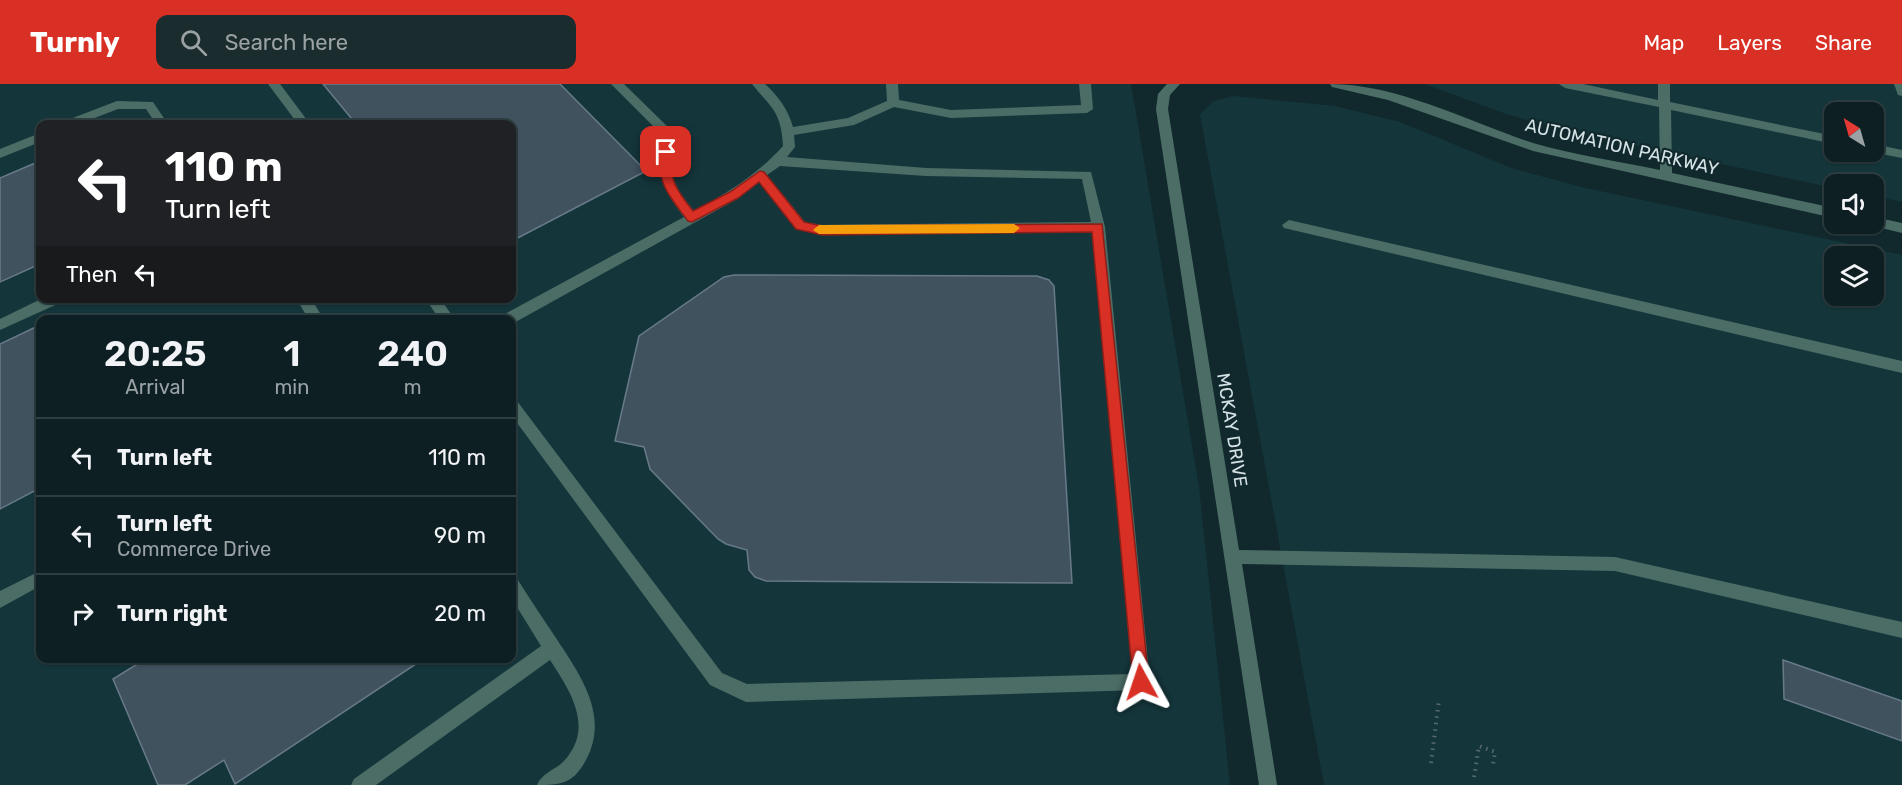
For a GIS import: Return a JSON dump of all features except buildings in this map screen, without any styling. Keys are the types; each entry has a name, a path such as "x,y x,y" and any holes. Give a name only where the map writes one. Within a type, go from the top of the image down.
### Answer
{"street":[{"path":"274,84 301,120"},
{"path":"617,84 669,135 664,170 673,193 692,218"},
{"path":"515,315 734,195 777,161 789,147 788,132 778,102 758,84"},
{"path":"892,84 893,103"},
{"path":"788,132 850,122 893,103 951,114 1087,109 1084,84"},
{"name":"MCKAY DRIVE","path":"1174,84 1164,94 1162,109 1268,785"},
{"name":"AUTOMATION PARKWAY","path":"1336,84 1391,97 1533,147 1824,211"},
{"path":"1565,84 1590,87 1824,138"},
{"path":"1664,84 1666,176"},
{"path":"1900,84 1902,92"},
{"path":"79,120 117,105 149,105 159,120"},
{"path":"0,154 36,138"},
{"path":"1884,150 1902,154"},
{"path":"516,410 716,679 746,693 1141,682 1098,227 1087,175 926,172 777,161"},
{"path":"760,175 801,226 822,230 1098,227"},
{"path":"1884,224 1902,228"},
{"path":"1289,225 1902,367"},
{"path":"0,325 46,303"},
{"path":"1233,557 1615,564 1902,630"},
{"path":"0,600 36,580"},
{"path":"516,591 579,690 586,706 588,735 573,765 546,785"},
{"path":"360,785 553,648"}],"path":[{"path":"1431,763 1439,700"},
{"path":"1474,777 1479,746 1495,752 1494,764"}],"shaded area":[{"path":"0,84 1131,84 1199,487 1230,785 0,785"},
{"path":"1425,84 1902,84 1902,202 1884,198 1884,174 1824,174 1824,186 1576,133 1509,115"},
{"path":"1233,96 1335,106 1400,122 1511,168 1581,187 1860,246 1824,246 1824,306 1884,306 1884,251 1902,255 1902,785 1324,785 1200,114 1214,101"}],"slow traffic":[{"path":"819,230 1014,228"}],"route":[{"path":"666,152 664,170 673,193 692,218 734,195 760,175 801,226 822,230 1098,227 1141,682"}]}
